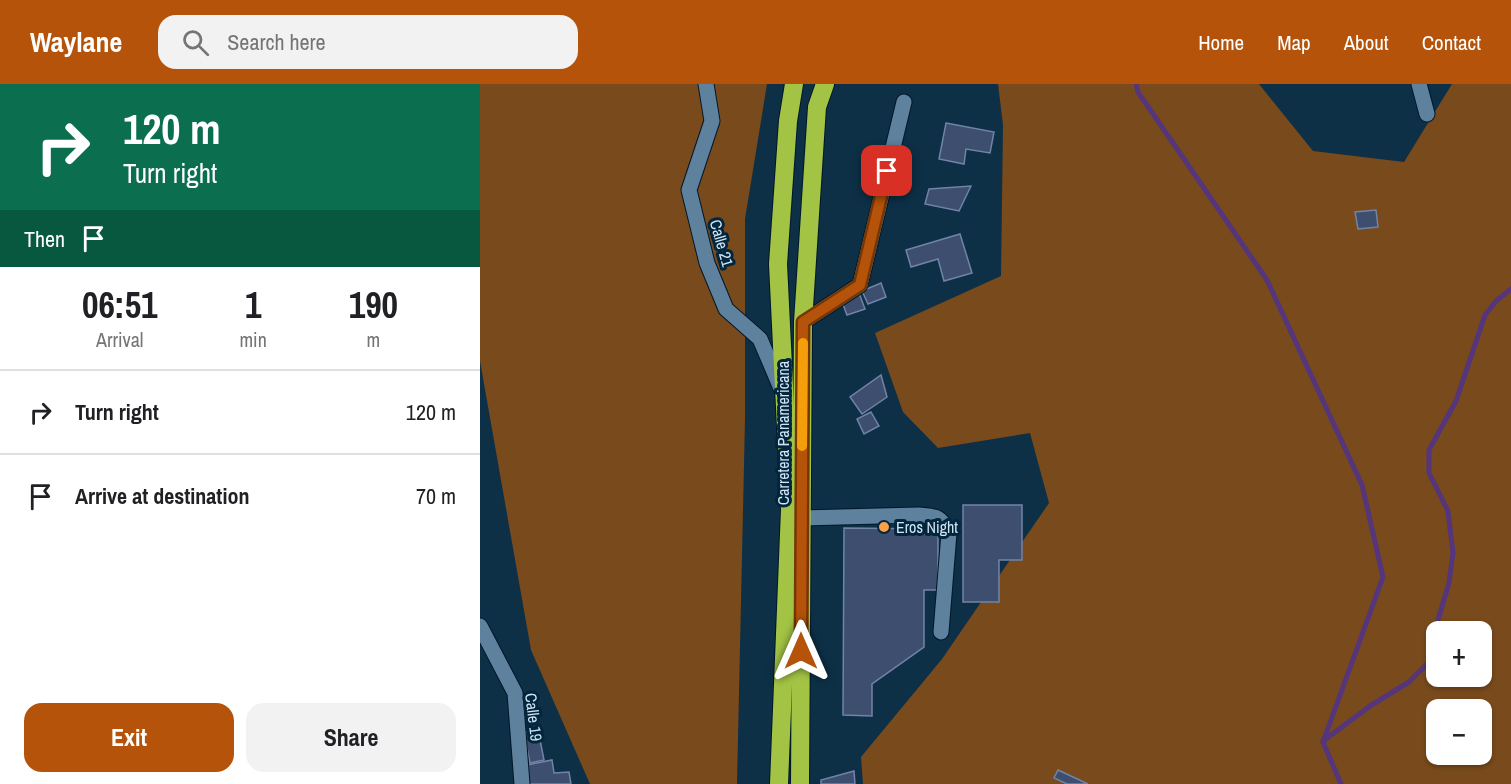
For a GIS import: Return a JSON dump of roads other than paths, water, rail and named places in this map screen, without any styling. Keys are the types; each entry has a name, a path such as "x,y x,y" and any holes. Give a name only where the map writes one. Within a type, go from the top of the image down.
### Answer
{"highway":[{"name":"Carretera Panamericana","path":"779,784 790,509 778,264 788,121 794,84"},
{"name":"Carretera Panamericana","path":"800,784 803,322 817,108 825,84"}],"street":[{"name":"Calle 21","path":"706,84 712,121 689,190 707,263 726,309 760,339 784,395"},
{"path":"1419,84 1427,114"},
{"path":"803,322 860,285 904,102"},
{"path":"802,518 918,515 933,516 943,521 949,533 941,632"},
{"name":"Calle 19","path":"480,626 515,693 522,784"}],"waterway":[{"path":"1136,84 1138,92 1267,280 1362,485 1383,577 1323,742 1341,784"},
{"path":"1323,741 1370,706 1409,682 1436,655 1435,630 1449,583 1453,553 1448,511 1429,473 1429,450 1456,401 1485,315 1496,301 1511,289"}],"place":[{"name":"Eros Night","path":"884,527"}]}
